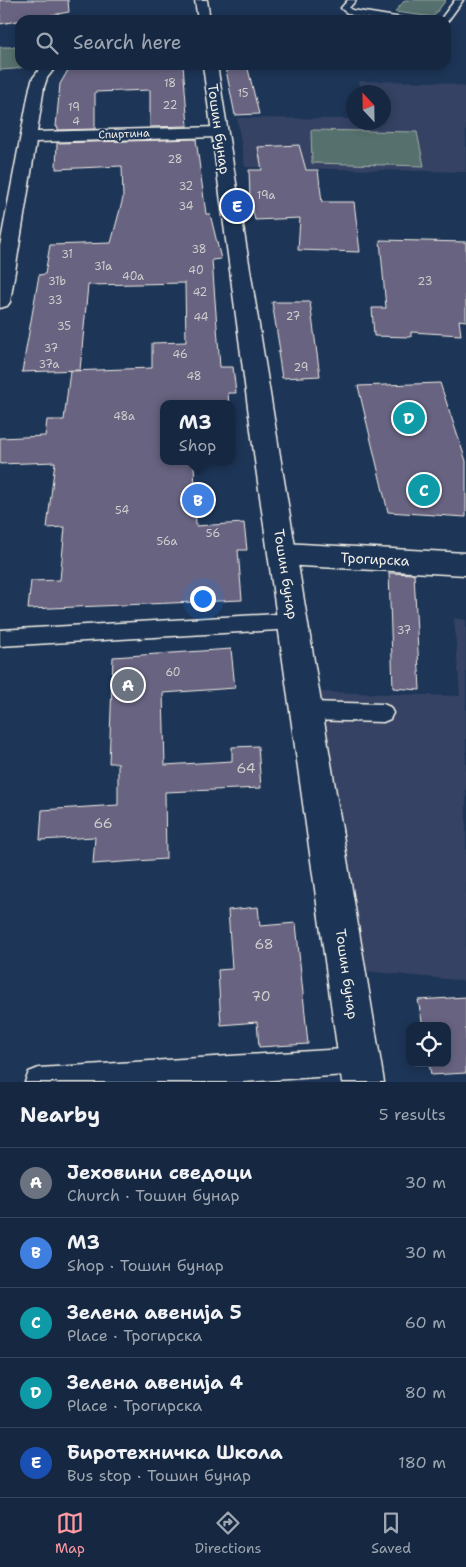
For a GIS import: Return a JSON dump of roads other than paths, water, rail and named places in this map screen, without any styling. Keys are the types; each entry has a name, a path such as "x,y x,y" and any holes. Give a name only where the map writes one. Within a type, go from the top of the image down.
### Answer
{"main road":[{"path":"201,0 203,15"},
{"path":"0,302 37,87 40,78 46,70"},
{"name":"Тошин бунар","path":"211,70 362,1071"},
{"name":"Спиртина","path":"28,137 219,132"},
{"name":"Трогирска","path":"283,554 466,564"}],"lane":[{"path":"352,0 345,8 349,12 369,15"},
{"path":"448,15 459,0"},
{"path":"0,638 294,621"},
{"path":"308,711 383,713"},
{"path":"39,1082 362,1071"}],"place":[{"name":"Биротехничка Школа","path":"237,206"},
{"name":"Зелена авенија 4","path":"409,418"},
{"name":"Зелена авенија 5","path":"424,490"},
{"name":"М3","path":"198,500"},
{"name":"Јеховини сведоци","path":"128,685"}]}
